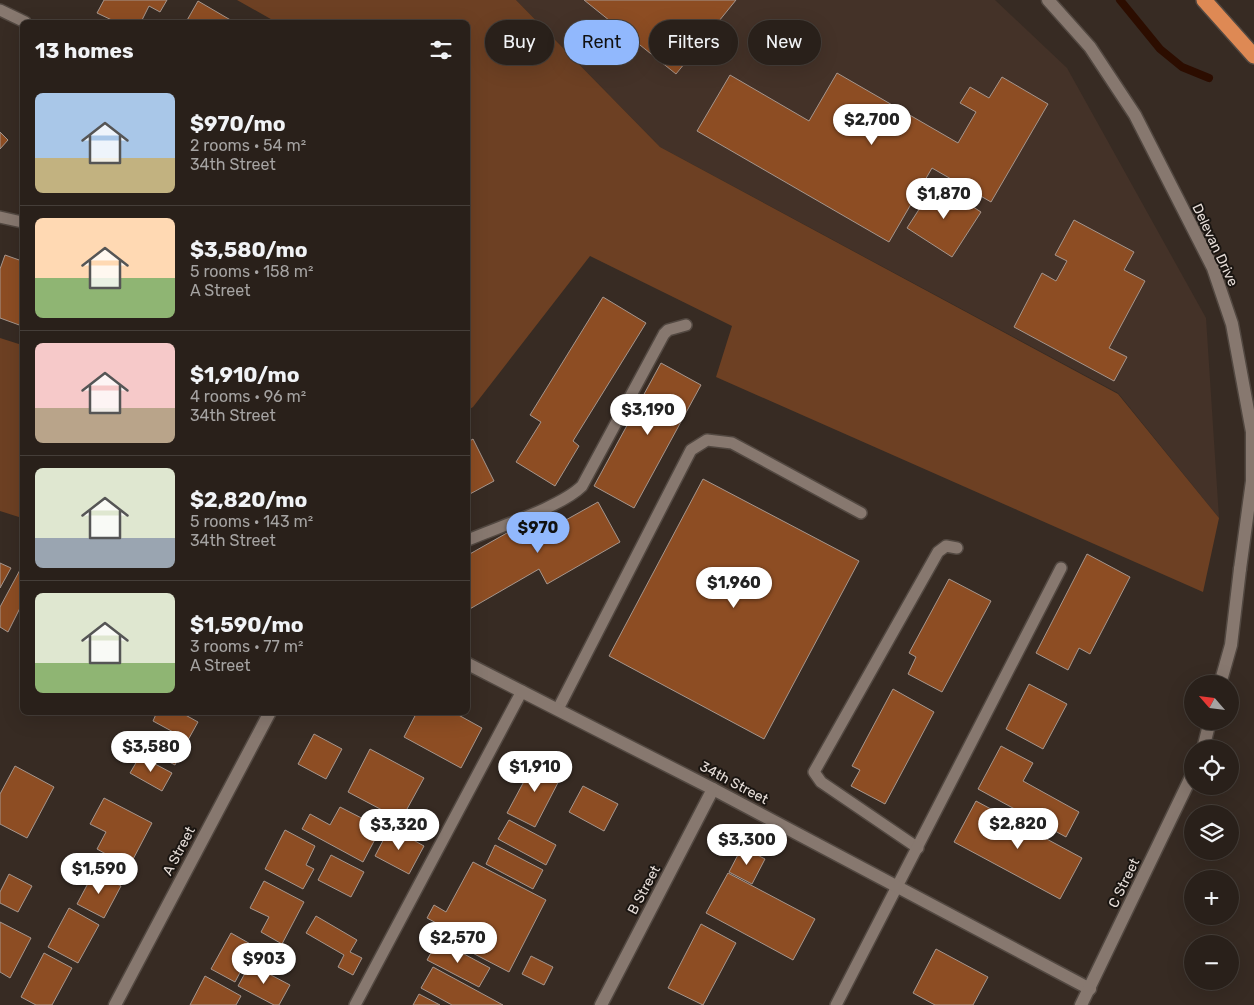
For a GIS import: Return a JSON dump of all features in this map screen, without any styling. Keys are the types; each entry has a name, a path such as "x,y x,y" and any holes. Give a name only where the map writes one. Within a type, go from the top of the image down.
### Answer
{"highway":[{"path":"1204,0 1254,56"}],"street":[{"name":"Delevan Drive","path":"1048,0 1090,46 1135,115 1213,268 1232,324 1252,432 1252,481 1231,645 1223,675"},
{"name":"34th Street","path":"470,665 713,790 1090,990"},
{"name":"A Street","path":"115,1005 268,715"},
{"name":"B Street","path":"601,1005 713,790"},
{"name":"C Street","path":"1081,1005 1090,990 1184,791"}],"lane":[{"path":"0,10 21,20"},
{"path":"0,217 20,222"},
{"path":"470,539 556,503 572,495 582,486 664,334 668,330 686,325"},
{"path":"558,709 692,450 707,440 732,443 861,514"},
{"path":"918,848 821,782 814,772 938,552 946,546 957,548"},
{"path":"836,1005 898,888 1061,568"},
{"path":"355,1005 522,691"}],"shaded area":[{"path":"237,0 516,0 536,20 485,20 485,65 554,65 554,39 564,49 564,65 580,65 660,147 1118,394 1219,518 1203,592 716,377 732,326 590,256 470,409 470,20 272,20"},
{"path":"516,0 995,0 1067,68 1206,318 1219,518 1118,393 660,147 580,65 639,65 639,20 564,20 564,49 554,39 554,20 536,20"},
{"path":"0,338 20,344 20,517 0,511"}],"building":[{"path":"104,0 167,0 160,12 149,6 142,20 112,20 97,13"},
{"path":"584,0 736,0 720,20 649,20 649,52 639,44 639,20 609,20"},
{"path":"198,1 231,20 187,20"},
{"path":"665,65 683,65 676,74"},
{"path":"837,73 958,143 976,112 960,103 970,87 989,98 1002,77 1048,104 991,202 932,168 889,242 697,131 730,75 809,121"},
{"path":"0,132 8,140 0,149"},
{"path":"936,183 981,212 952,257 907,228"},
{"path":"1074,220 1134,252 1124,270 1145,281 1109,348 1127,357 1114,381 1014,327 1042,273 1056,281 1067,261 1055,255"},
{"path":"5,255 20,260 20,325 0,318 0,269"},
{"path":"603,297 646,323 573,441 579,446 555,486 516,462 541,422 530,415"},
{"path":"661,363 701,385 634,508 594,486"},
{"path":"473,439 494,481 470,494 470,441"},
{"path":"703,479 859,561 764,739 609,656"},
{"path":"598,502 620,542 547,584 539,569 470,609 470,554 521,525 530,540"},
{"path":"1087,554 1130,577 1090,654 1079,648 1068,670 1036,653"},
{"path":"0,563 11,568 0,588"},
{"path":"20,570 20,608 8,632 0,627 0,607"},
{"path":"949,579 991,601 942,692 908,674 916,657 909,653"},
{"path":"1029,684 1067,704 1043,749 1006,729"},
{"path":"893,689 934,712 885,804 851,786 860,770 852,766"},
{"path":"156,715 185,715 198,722 188,740 153,721"},
{"path":"415,715 458,715 482,728 461,768 404,737"},
{"path":"158,733 184,747 175,765 148,751"},
{"path":"314,734 342,749 326,779 298,764"},
{"path":"1001,746 1033,763 1023,781 1079,812 1066,837 978,789"},
{"path":"370,749 424,778 401,820 348,792"},
{"path":"140,756 172,773 162,791 130,773"},
{"path":"536,759 563,773 535,827 507,813"},
{"path":"15,766 54,787 27,838 0,824 0,794"},
{"path":"583,786 618,804 604,831 569,812"},
{"path":"104,798 152,823 129,867 97,849 106,832 90,824"},
{"path":"976,801 1082,858 1060,899 954,842"},
{"path":"340,807 381,828 363,862 302,829 310,814 330,825"},
{"path":"509,820 556,845 546,865 498,839"},
{"path":"390,827 424,846 409,874 375,856"},
{"path":"285,830 315,846 306,865 314,869 303,889 265,869"},
{"path":"495,845 543,870 533,889 486,864"},
{"path":"742,847 765,859 752,884 729,872"},
{"path":"331,855 364,872 351,897 318,880"},
{"path":"473,862 546,900 509,972 436,934 440,925 427,918 434,905 446,912"},
{"path":"94,872 121,886 104,918 77,904"},
{"path":"728,873 815,919 793,960 706,913"},
{"path":"9,874 32,886 18,912 0,903 0,892"},
{"path":"264,881 304,902 282,944 261,932 269,917 250,908"},
{"path":"69,908 99,925 78,963 48,947"},
{"path":"316,916 357,940 350,952 362,958 353,975 338,967 344,955 306,933"},
{"path":"0,922 31,938 10,978 0,972"},
{"path":"701,924 736,943 703,1005 668,988"},
{"path":"231,933 254,946 235,982 211,969"},
{"path":"438,940 490,968 479,987 427,960"},
{"path":"936,949 988,977 973,1005 935,1005 913,993"},
{"path":"44,953 72,968 52,1005 36,1005 21,997"},
{"path":"531,956 553,967 544,985 522,974"},
{"path":"250,964 290,985 279,1005 274,1005 238,986"},
{"path":"433,967 503,1005 452,1005 421,988"},
{"path":"205,976 241,996 236,1005 190,1005"},
{"path":"419,994 440,1005 413,1005"}],"waterway":[{"path":"1120,0 1160,49 1182,67 1209,78"}]}
